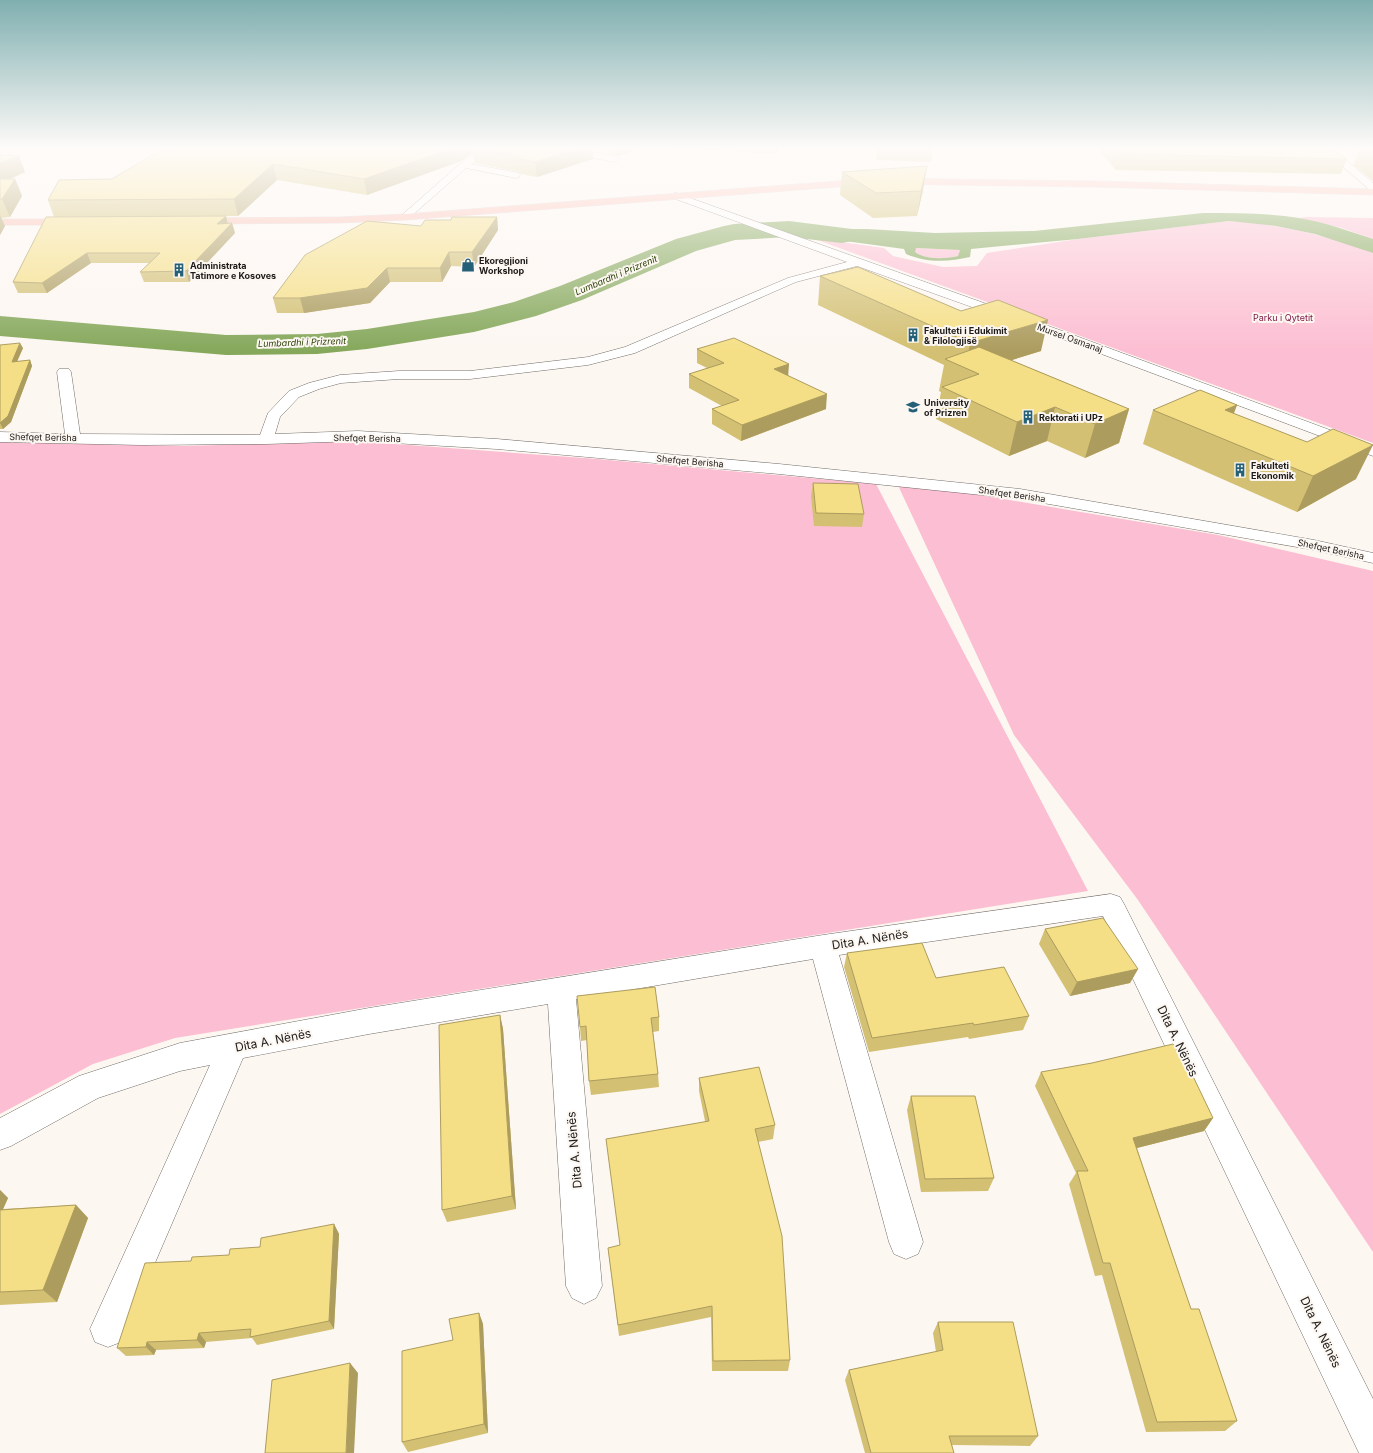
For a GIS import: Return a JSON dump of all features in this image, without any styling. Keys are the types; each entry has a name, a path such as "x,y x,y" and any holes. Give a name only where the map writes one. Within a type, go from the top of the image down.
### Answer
{"main road":[{"path":"420,216 339,220 192,224 342,226 400,224 508,216"},
{"path":"0,222 83,225 0,228"}],"street":[{"name":"Mursel Osmanaj","path":"727,216 1132,361 1373,451"},
{"path":"266,439 273,416 294,394 314,386 346,379 399,375 470,375 588,361 630,350 792,280 858,262"},
{"path":"64,372 73,438"},
{"name":"Shefqet Berisha","path":"0,436 142,440 266,439 358,436 497,444 779,469 844,477 931,484 1020,494 1314,545 1373,558"},
{"name":"Dita A. Nënës","path":"0,1135 90,1086 180,1057 369,1022 823,946 1111,904 1373,1440"},
{"name":"Dita A. Nënës","path":"823,946 906,1242"},
{"name":"Dita A. Nënës","path":"561,991 584,1286"},
{"path":"108,1329 234,1047"}],"green space":[{"path":"1299,218 1373,218 1373,239 1342,228"},
{"name":"Parku i Qytetit","path":"1229,221 1248,222 1302,231 1373,253 1373,443 812,238 884,248 893,256 943,267 977,266 987,253 1078,239"},
{"path":"915,248 960,250 958,256 947,258 930,258 919,255 915,252"},
{"path":"354,441 597,459 876,484 1088,891 175,1038 93,1064 0,1114 0,442 184,446"},
{"path":"896,481 1218,535 1373,571 1373,1252 1138,900 1014,735"}],"shaded area":[{"path":"1177,216 1285,216 1318,222 1373,239 1373,253 1315,234 1276,226 1229,221 1078,239 971,249 970,257 938,261 914,257 906,254 904,249 786,233 765,224 805,229 867,229 935,233 1034,231","holes":["916,248 960,250 958,256 947,258 930,258 919,255 915,252"]}],"building":[{"path":"226,216 217,224 232,223 186,271 140,272 160,253 87,253 42,283 13,282 46,217"},
{"path":"452,217 497,217 472,252 449,252 440,268 387,268 367,288 300,298 273,298 305,255 367,221 421,226 425,220 451,220"},
{"path":"858,267 961,311 998,300 1048,320 970,343 820,276"},
{"path":"734,338 789,364 774,369 827,394 742,425 712,409 739,400 689,374 724,363 697,349"},
{"path":"20,343 12,362 30,360 8,416 0,423 0,345"},
{"path":"979,347 1129,409 1095,424 1055,407 1017,422 942,387 979,374 945,359"},
{"path":"1200,390 1237,405 1225,410 1307,442 1333,429 1373,445 1313,476 1153,410"},
{"path":"813,483 858,484 864,514 816,513"},
{"path":"1103,918 1138,969 1077,982 1045,929"},
{"path":"922,943 936,978 1004,967 1029,1016 974,1025 973,1023 872,1038 847,953"},
{"path":"655,987 659,1017 651,1018 658,1074 589,1081 586,1026 580,1027 577,996"},
{"path":"500,1015 512,1196 442,1210 439,1025"},
{"path":"1173,1044 1190,1070 1213,1118 1133,1138 1191,1309 1199,1309 1237,1421 1157,1422 1110,1263 1103,1263 1077,1171 1088,1171 1041,1072 1092,1063"},
{"path":"759,1067 775,1125 755,1129 782,1236 790,1360 713,1361 712,1306 618,1325 608,1248 620,1245 606,1139 709,1121 699,1078"},
{"path":"911,1096 975,1096 994,1178 925,1179"},
{"path":"76,1205 43,1290 0,1292 0,1210"},
{"path":"334,1224 329,1321 250,1337 251,1329 199,1333 197,1340 147,1342 146,1347 117,1348 145,1263 191,1261 192,1257 229,1255 230,1249 260,1247 261,1238"},
{"path":"479,1313 484,1424 402,1442 402,1351 453,1340 449,1319"},
{"path":"938,1322 1013,1322 1038,1436 949,1436 954,1453 871,1453 849,1370 943,1350"},
{"path":"350,1363 346,1453 265,1453 272,1380"}],"waterway":[{"name":"Lumbardhi i Prizrenit","path":"0,326 226,345 317,344 367,339 474,322 525,309 571,293 686,245 734,232 789,229 842,235"}],"place":[{"name":"Ekoregjioni Workshop","path":"468,265"},
{"name":"Administrata Tatimore e Kosoves","path":"179,270"},
{"name":"Fakulteti i Edukimit & Filologjisë","path":"913,335"},
{"name":"University of Prizren","path":"913,407"},
{"name":"Rektorati i UPz","path":"1028,417"},
{"name":"Fakulteti Ekonomik","path":"1240,470"}]}
